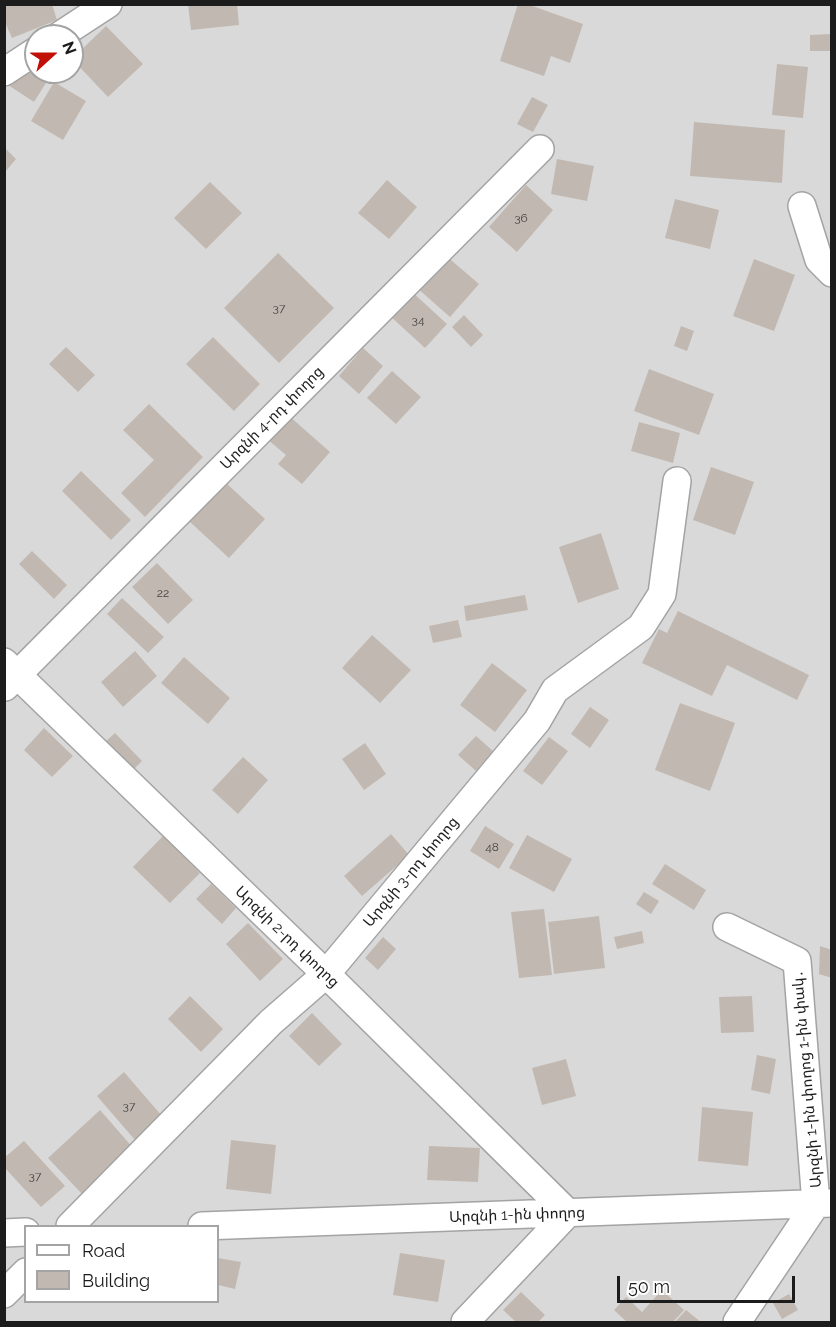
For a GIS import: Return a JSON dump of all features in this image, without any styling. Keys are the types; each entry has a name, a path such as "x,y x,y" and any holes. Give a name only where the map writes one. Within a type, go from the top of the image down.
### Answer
{"street":[{"path":"77,24 108,4"},
{"path":"4,72 24,59"},
{"name":"Արզնի 4-րդ փողոց","path":"9,675 540,149"},
{"path":"802,206 819,260 831,273"},
{"name":"Արզնի 3-րդ փողոց","path":"72,1225 271,1023 326,974 537,721 555,690 641,627 663,594 677,481"},
{"name":"Արզնի 2-րդ փողոց","path":"9,675 326,974 568,1213"},
{"name":"Արզնի 1-ին փողոց 1-ին փակ․","path":"726,927 797,961 824,1203"},
{"path":"737,1323 824,1203"},
{"name":"Արզնի 1-ին փողոց","path":"219,1226 824,1203"},
{"path":"465,1323 568,1213"},
{"path":"4,1233 24,1232"},
{"path":"4,1294 24,1274"}],"shaded area":[{"path":"5,5 831,5 831,1322 5,1322"}],"building":[{"path":"5,4 52,4 57,20 47,24 24,24 24,33 12,38 4,20"},
{"path":"188,4 237,4 239,25 191,30"},
{"path":"518,4 527,4 583,24 570,63 551,56 544,76 500,61"},
{"path":"106,26 143,64 108,97 84,72 84,47"},
{"path":"832,34 832,51 810,51 810,35"},
{"path":"23,61 24,84 45,84 34,102 8,85"},
{"path":"777,64 808,67 803,118 772,115"},
{"path":"53,84 57,84 86,101 63,140 31,121"},
{"path":"532,97 548,105 533,132 517,124"},
{"path":"694,122 785,130 782,183 690,176"},
{"path":"5,148 16,159 5,172"},
{"path":"557,159 594,166 587,201 551,194"},
{"path":"387,180 417,207 389,239 358,213"},
{"path":"210,182 242,213 206,249 174,218"},
{"path":"526,185 553,210 517,252 489,227"},
{"path":"675,199 719,210 710,249 665,238"},
{"path":"278,253 334,308 279,363 224,308"},
{"path":"444,254 479,284 450,317 416,287"},
{"path":"754,259 795,275 774,331 733,316"},
{"path":"411,291 447,324 425,348 389,315"},
{"path":"464,315 483,335 471,347 452,327"},
{"path":"681,326 694,331 687,351 674,346"},
{"path":"213,337 260,384 234,411 186,364"},
{"path":"66,347 95,375 78,392 49,364"},
{"path":"363,348 383,366 359,394 339,376"},
{"path":"649,369 714,394 699,435 634,411"},
{"path":"392,371 421,397 396,424 367,398"},
{"path":"149,404 203,457 145,517 121,493 154,460 123,430"},
{"path":"288,415 330,452 302,484 278,464 286,455 267,439"},
{"path":"639,422 680,433 673,463 631,451"},
{"path":"711,467 754,482 735,535 693,520"},
{"path":"81,471 131,520 111,540 62,491"},
{"path":"225,482 265,519 229,558 189,521"},
{"path":"601,533 619,589 578,603 559,547"},
{"path":"32,551 67,585 54,599 19,564"},
{"path":"157,563 193,600 168,624 132,587"},
{"path":"525,595 528,610 466,621 464,606"},
{"path":"122,598 164,637 148,653 107,614"},
{"path":"678,611 809,675 797,700 727,665 712,696 642,663 659,629 667,633"},
{"path":"458,620 462,637 433,643 429,626"},
{"path":"372,635 411,670 380,703 342,668"},
{"path":"135,651 157,676 123,707 101,682"},
{"path":"184,657 230,698 208,724 161,683"},
{"path":"492,663 527,690 495,732 460,705"},
{"path":"680,703 735,723 710,791 655,770"},
{"path":"590,707 609,720 590,748 571,734"},
{"path":"44,728 73,756 52,777 24,750"},
{"path":"115,733 142,761 131,772 104,743"},
{"path":"476,736 493,751 476,771 458,755"},
{"path":"549,737 568,751 542,785 523,771"},
{"path":"365,743 386,774 364,790 342,759"},
{"path":"243,757 268,780 238,814 212,790"},
{"path":"485,826 514,844 499,869 470,851"},
{"path":"391,834 409,855 362,896 344,876"},
{"path":"527,835 572,859 554,892 509,868"},
{"path":"163,836 200,873 170,903 133,867"},
{"path":"665,864 706,890 694,910 652,884"},
{"path":"211,884 236,908 222,924 196,899"},
{"path":"644,892 659,901 651,914 636,904"},
{"path":"544,909 552,975 519,978 511,912"},
{"path":"599,916 605,968 554,974 548,922"},
{"path":"248,923 283,959 260,981 226,944"},
{"path":"642,931 644,943 617,949 614,937"},
{"path":"383,937 396,949 378,970 365,958"},
{"path":"820,946 832,950 832,978 819,974"},
{"path":"190,996 223,1029 201,1052 168,1019"},
{"path":"752,996 754,1032 721,1033 719,997"},
{"path":"312,1013 342,1044 319,1066 289,1036"},
{"path":"757,1055 776,1059 770,1094 751,1090"},
{"path":"566,1059 576,1096 542,1105 532,1068"},
{"path":"124,1072 162,1116 135,1140 97,1096"},
{"path":"702,1107 753,1112 748,1166 698,1161"},
{"path":"100,1110 134,1149 83,1195 48,1158"},
{"path":"231,1140 276,1145 271,1194 226,1189"},
{"path":"24,1141 65,1186 41,1207 4,1167 4,1158"},
{"path":"429,1146 480,1148 478,1182 427,1180"},
{"path":"400,1253 445,1260 438,1302 393,1295"},
{"path":"219,1258 241,1262 235,1289 219,1285"},
{"path":"662,1290 684,1310 673,1322 627,1322 614,1310 626,1297 642,1312"},
{"path":"521,1292 545,1315 538,1322 516,1322 503,1310"},
{"path":"789,1294 798,1310 782,1319 773,1303"},
{"path":"686,1310 701,1322 675,1322"}]}
